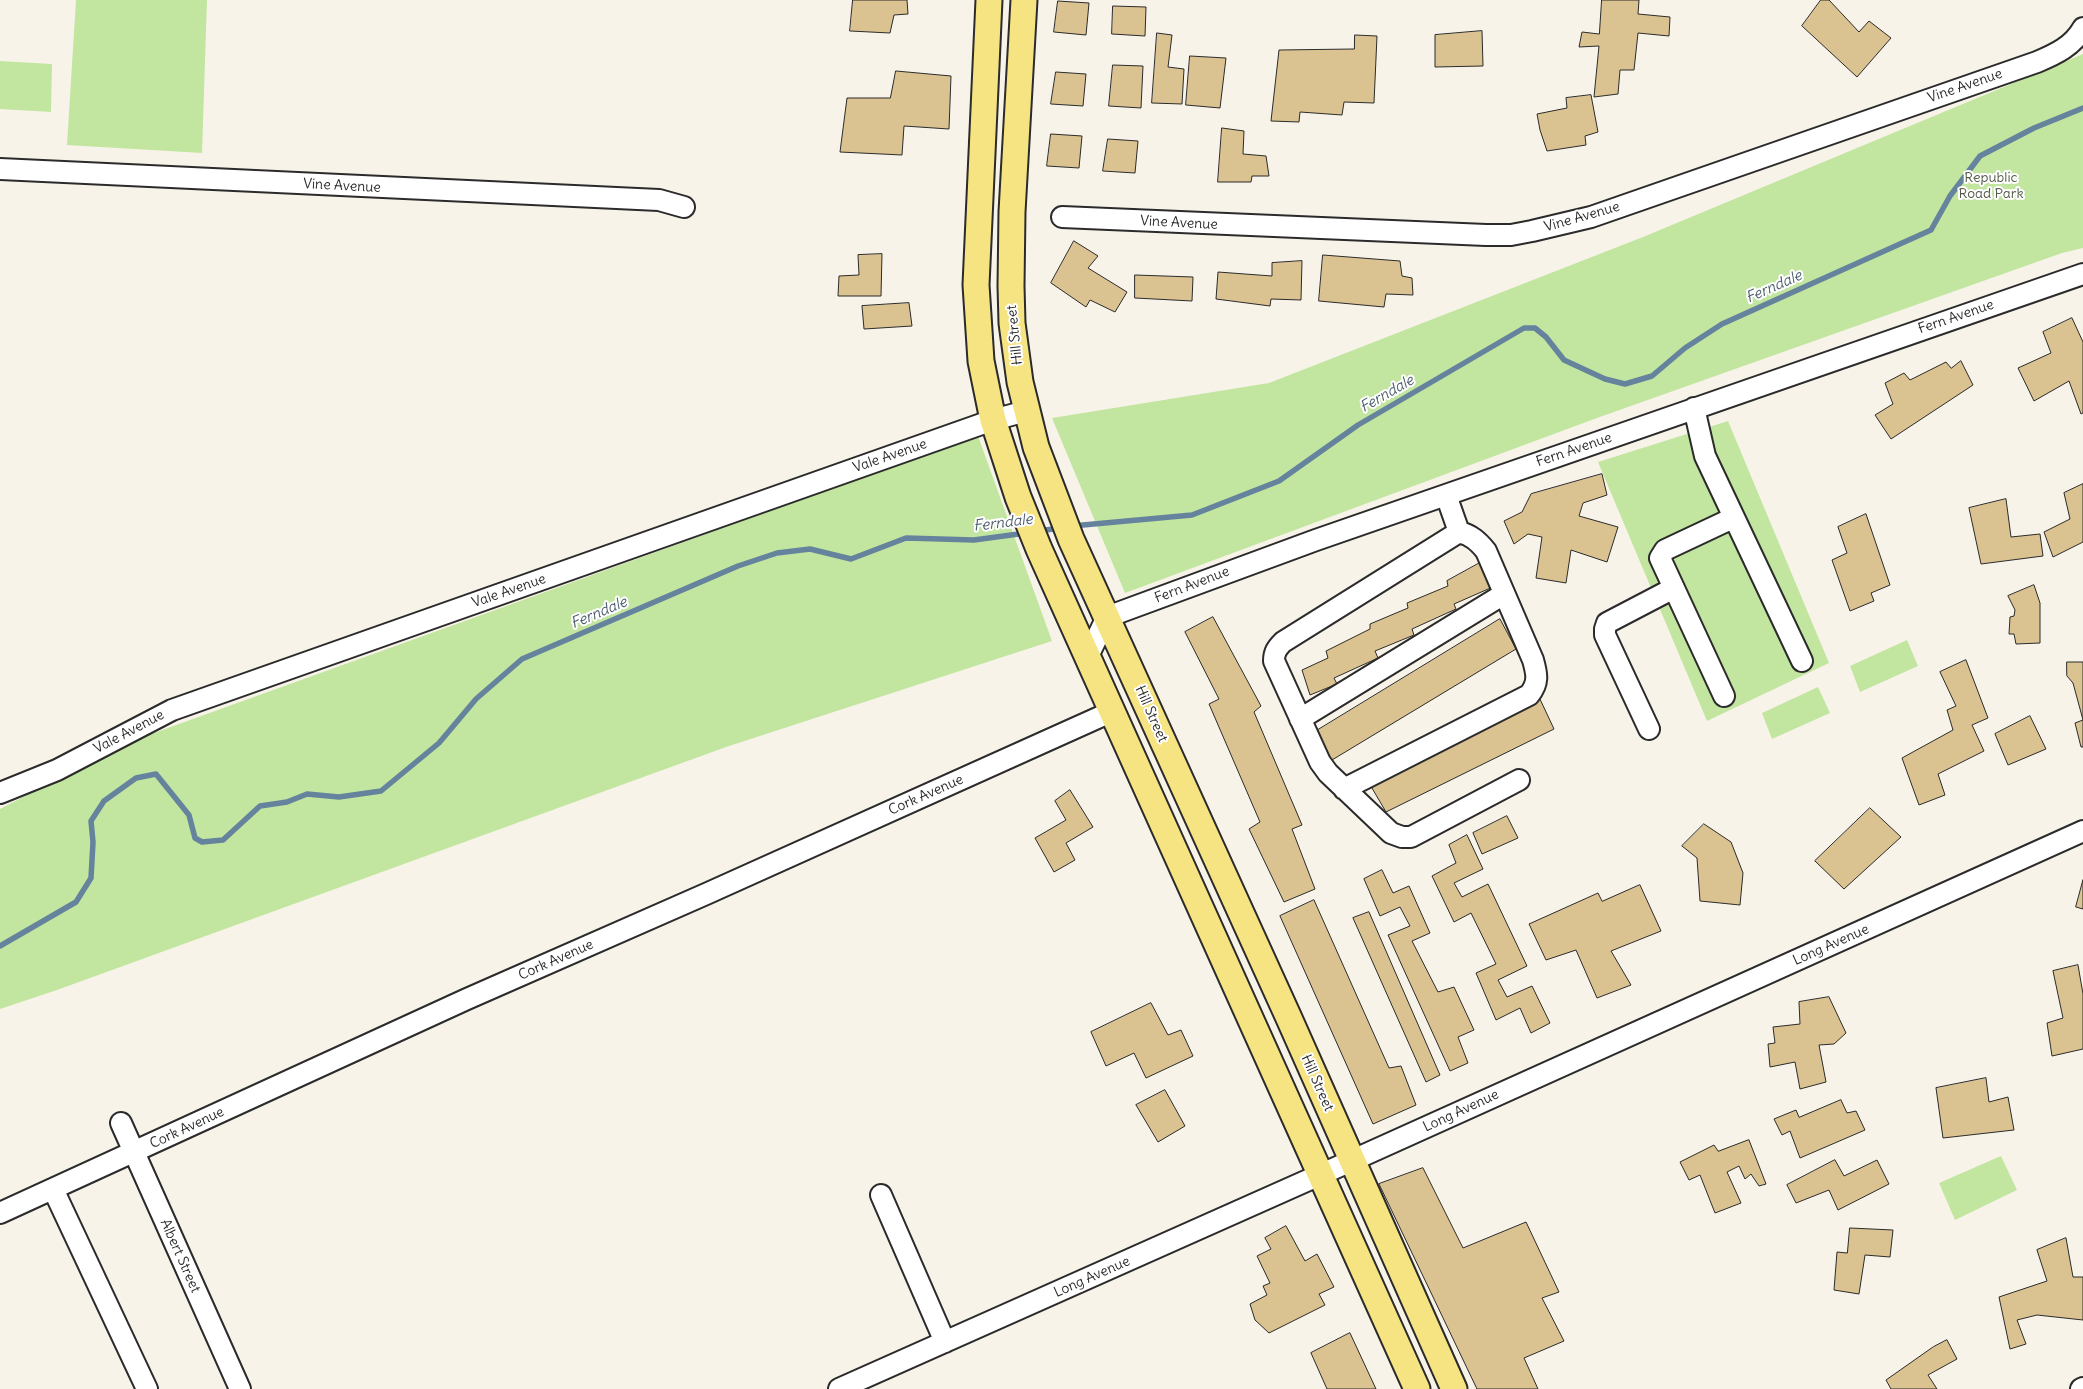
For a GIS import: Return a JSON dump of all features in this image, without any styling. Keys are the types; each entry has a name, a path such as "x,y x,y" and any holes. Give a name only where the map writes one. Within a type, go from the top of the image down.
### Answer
{"main road":[{"path":"989,0 976,285 981,360 993,420 1018,497 1039,550 1113,710 1417,1389"},
{"name":"Hill Street","path":"1024,0 1012,212 1011,286 1015,347 1026,411 1036,447 1071,539 1288,1016 1454,1389"}],"street":[{"name":"Vine Avenue","path":"1062,218 1400,233 1494,235 1532,231 1590,217 2037,62 2050,56 2078,35"},
{"name":"Vine Avenue","path":"0,169 659,200 684,207"},
{"name":"Fern Avenue","path":"1107,617 1230,571 1446,495 2083,274"},
{"path":"1694,408 1704,456 1802,661"},
{"name":"Vale Avenue","path":"0,793 57,770 172,710 993,420 1026,411"},
{"path":"1446,495 1459,532"},
{"path":"1724,696 1660,558 1665,550 1732,518"},
{"path":"1344,789 1529,695 1536,686 1538,675 1533,660 1482,547 1468,534 1459,532 1277,648 1274,654 1274,661 1320,762 1344,789 1391,833 1402,837 1411,837 1519,780"},
{"path":"1650,729 1605,635 1605,629 1608,623 1674,588"},
{"path":"1300,719 1504,594"},
{"path":"1088,656 1107,617"},
{"name":"Cork Avenue","path":"0,1213 134,1153 511,972 1113,710"},
{"name":"Long Avenue","path":"839,1389 1351,1161 2083,831"},
{"name":"Albert Street","path":"121,1123 240,1389"},
{"path":"53,1190 147,1389"},
{"path":"881,1194 945,1342"}],"green space":[{"path":"76,0 207,0 202,153 67,145"},
{"name":"Republic Road Park","path":"2083,54 2083,248 2062,253 1597,418 1125,593 1052,418 1269,383 1643,237"},
{"path":"0,61 52,64 51,112 0,109"},
{"path":"1728,421 1829,663 1707,721 1598,462"},
{"path":"978,436 1052,641 726,747 0,1009 0,809 129,742"},
{"path":"1907,640 1918,666 1860,692 1850,666"},
{"path":"1818,687 1830,713 1772,739 1762,713"},
{"path":"2001,1156 2017,1190 1955,1220 1939,1183"}],"building":[{"path":"853,0 907,0 908,14 894,15 890,33 850,31"},
{"path":"1602,0 1639,0 1638,14 1670,17 1669,36 1638,33 1634,70 1620,70 1618,94 1594,97 1599,46 1579,47 1582,32 1599,34"},
{"path":"1821,0 1829,0 1859,32 1869,21 1891,38 1857,77 1802,26"},
{"path":"1058,1 1089,3 1086,35 1054,32"},
{"path":"1113,6 1146,7 1145,36 1112,34"},
{"path":"1482,31 1483,66 1435,67 1435,35"},
{"path":"1157,33 1172,35 1168,67 1184,69 1182,104 1152,103"},
{"path":"1355,35 1377,36 1374,103 1344,102 1342,115 1300,112 1299,122 1271,121 1279,50 1354,49"},
{"path":"1190,56 1226,58 1220,108 1186,105"},
{"path":"1113,65 1143,66 1141,108 1109,106"},
{"path":"896,71 951,76 949,129 904,126 902,155 840,152 847,98 890,98"},
{"path":"1056,72 1086,74 1083,106 1051,104"},
{"path":"1591,95 1598,132 1585,136 1586,145 1547,151 1537,114 1567,108 1566,98"},
{"path":"1222,128 1244,131 1243,154 1266,156 1269,176 1252,176 1251,182 1218,182"},
{"path":"1051,134 1082,136 1079,168 1047,166"},
{"path":"1108,139 1138,141 1135,173 1103,171"},
{"path":"1074,241 1098,256 1088,268 1127,292 1115,312 1090,300 1086,307 1051,283"},
{"path":"882,254 881,296 838,296 839,276 859,275 858,255"},
{"path":"1323,255 1400,261 1402,276 1412,278 1413,295 1386,294 1384,307 1319,301"},
{"path":"1302,261 1301,300 1271,299 1270,306 1216,299 1218,272 1272,276 1272,263"},
{"path":"1135,275 1193,277 1192,301 1135,298"},
{"path":"909,303 912,326 864,329 862,306"},
{"path":"2072,318 2083,342 2083,413 2081,414 2069,381 2034,401 2018,368 2051,353 2043,332"},
{"path":"1961,361 1973,385 1891,439 1875,415 1893,404 1885,383 1904,373 1910,380 1946,362 1951,368"},
{"path":"1602,474 1607,495 1583,503 1579,516 1618,527 1607,562 1571,550 1566,583 1536,578 1542,537 1528,534 1514,544 1504,521 1522,512 1531,494"},
{"path":"2083,484 2083,542 2053,557 2044,532 2070,519 2064,493"},
{"path":"2006,499 2011,537 2040,534 2043,556 1981,564 1969,508"},
{"path":"1866,514 1890,585 1871,593 1874,601 1850,611 1832,560 1847,553 1838,527"},
{"path":"1487,559 1495,586 1454,604 1456,609 1412,629 1414,635 1375,651 1378,658 1334,678 1337,684 1310,695 1302,670 1328,658 1326,651 1370,629 1370,624 1408,608 1407,603 1448,586 1447,581"},
{"path":"2034,585 2040,603 2040,643 2016,644 2014,634 2009,634 2010,617 2014,616 2015,610 2008,596"},
{"path":"1213,617 1261,706 1254,712 1302,825 1292,829 1315,889 1284,902 1249,829 1260,822 1209,704 1219,699 1185,632"},
{"path":"1500,619 1516,649 1327,763 1313,733"},
{"path":"1966,660 1988,718 1972,725 1984,751 1938,774 1945,795 1919,805 1902,758 1953,730 1947,710 1956,706 1940,672"},
{"path":"2067,662 2083,662 2083,720 2073,683 2067,676"},
{"path":"1539,697 1554,729 1386,812 1369,783"},
{"path":"2030,716 2046,749 2008,765 1995,734"},
{"path":"2083,720 2083,747 2081,747 2075,723"},
{"path":"1070,790 1093,827 1066,843 1075,860 1054,872 1035,838 1066,820 1055,801"},
{"path":"1870,808 1901,837 1844,889 1815,861"},
{"path":"1507,816 1518,838 1482,854 1473,833"},
{"path":"1704,824 1731,842 1743,873 1740,905 1700,901 1697,858 1682,846"},
{"path":"1467,835 1483,869 1454,883 1462,897 1488,884 1527,966 1498,980 1507,997 1532,986 1550,1023 1531,1033 1520,1008 1496,1020 1476,973 1496,964 1471,913 1454,922 1432,876 1456,863 1449,845"},
{"path":"1382,870 1393,893 1409,886 1430,933 1412,941 1438,992 1454,987 1474,1030 1458,1037 1468,1063 1450,1071 1388,935 1410,926 1400,907 1380,916 1364,879"},
{"path":"2083,880 2083,909 2076,907"},
{"path":"1640,885 1661,931 1611,951 1631,985 1597,998 1576,950 1546,960 1529,924 1598,893 1602,901"},
{"path":"1314,900 1389,1068 1401,1066 1416,1105 1373,1124 1280,916"},
{"path":"1369,912 1440,1075 1426,1082 1353,918"},
{"path":"2078,965 2083,994 2083,1049 2052,1056 2047,1023 2063,1018 2053,971"},
{"path":"1829,997 1846,1033 1834,1044 1819,1045 1826,1082 1800,1089 1795,1062 1770,1067 1768,1044 1775,1043 1773,1027 1800,1024 1799,1002"},
{"path":"1151,1003 1168,1035 1181,1030 1193,1056 1146,1078 1134,1053 1106,1066 1091,1032"},
{"path":"1986,1078 1989,1102 2008,1097 2014,1130 1943,1138 1936,1088"},
{"path":"1165,1090 1185,1126 1158,1142 1136,1105"},
{"path":"1841,1100 1847,1113 1856,1111 1865,1130 1800,1158 1790,1131 1782,1135 1774,1119 1796,1110 1799,1117"},
{"path":"1749,1140 1766,1184 1759,1186 1751,1174 1745,1179 1739,1166 1727,1172 1741,1203 1715,1213 1700,1175 1689,1180 1680,1162 1714,1145 1718,1151"},
{"path":"1835,1160 1844,1176 1877,1160 1889,1184 1838,1210 1829,1190 1796,1203 1787,1185"},
{"path":"1423,1168 1463,1248 1526,1222 1559,1292 1542,1298 1564,1341 1524,1358 1538,1389 1477,1389 1379,1184"},
{"path":"1286,1226 1305,1261 1317,1254 1334,1287 1319,1294 1325,1305 1269,1333 1255,1320 1250,1304 1267,1295 1263,1286 1270,1283 1257,1256 1271,1249 1265,1238"},
{"path":"1850,1228 1893,1230 1890,1257 1865,1255 1859,1294 1834,1290 1837,1252 1847,1253"},
{"path":"2066,1238 2073,1277 2083,1277 2083,1320 2037,1315 2017,1320 2026,1344 2010,1349 1999,1297 2047,1281 2037,1250"},
{"path":"1350,1333 1376,1389 1327,1389 1311,1353"},
{"path":"1947,1340 1957,1359 1928,1375 1937,1389 1891,1389 1886,1380 1933,1347"}],"waterway":[{"name":"Ferndale","path":"1072,526 1192,515 1279,481 1358,425 1524,328 1535,328 1546,337 1564,360 1605,379 1625,384 1652,376 1685,348 1722,324 1931,230 1950,196 1980,156 2034,128 2083,108"},
{"name":"Ferndale","path":"1038,531 1061,528"},
{"name":"Ferndale","path":"0,946 76,902 91,878 93,842 91,821 104,801 136,778 156,774 189,815 195,838 202,842 223,840 260,806 287,802 307,794 339,797 381,791 439,743 476,699 522,659 738,566 777,553 810,549 851,559 906,538 974,540 1026,533"}]}
